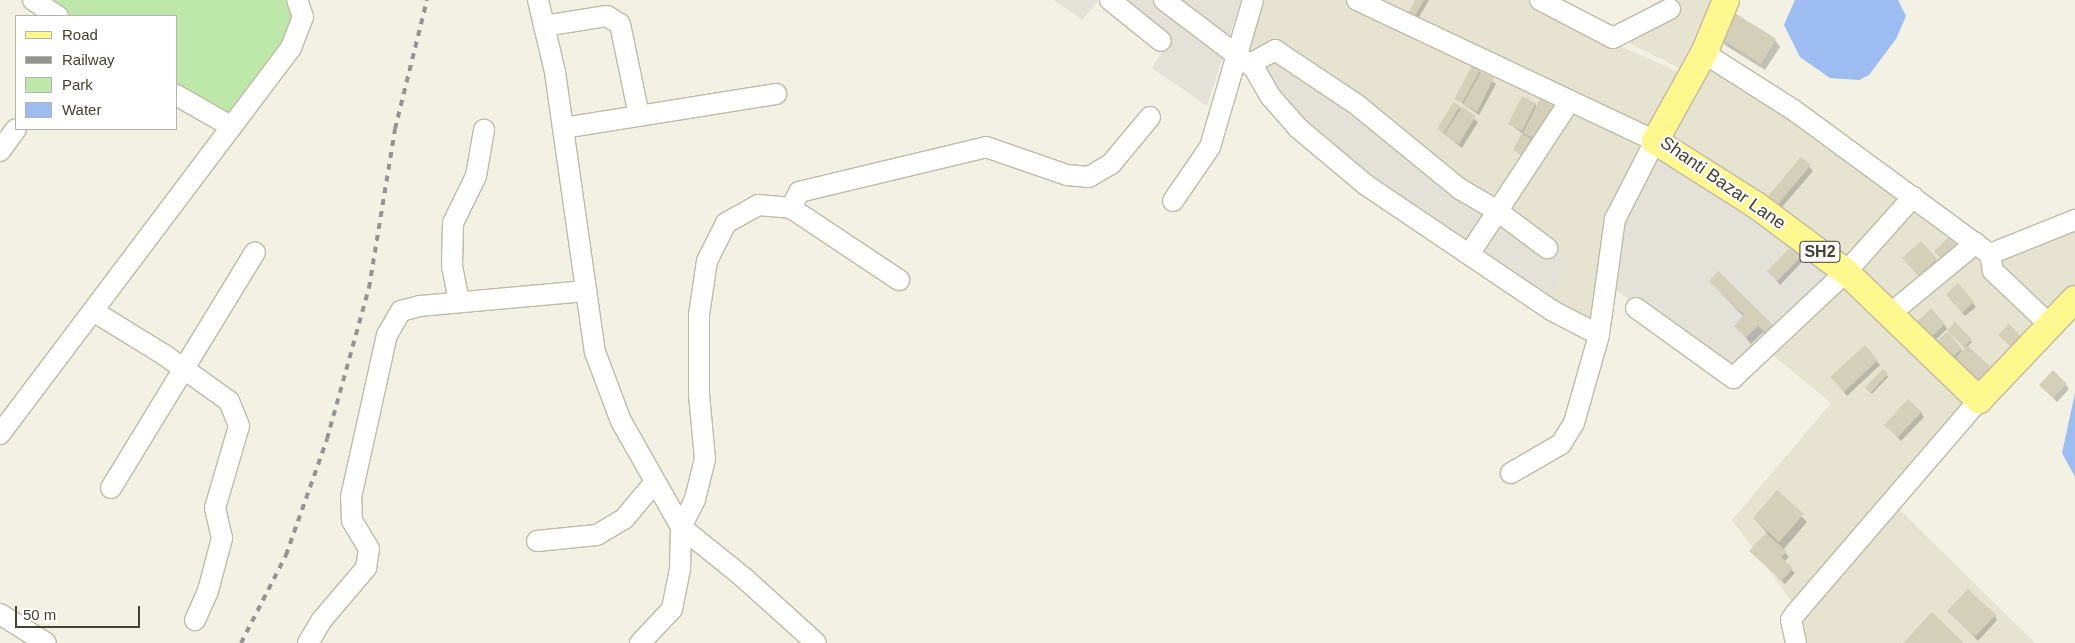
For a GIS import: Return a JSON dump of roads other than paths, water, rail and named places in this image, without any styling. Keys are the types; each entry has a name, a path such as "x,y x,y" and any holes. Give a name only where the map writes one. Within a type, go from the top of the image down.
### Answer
{"main road":[{"name":"Shanti Bazar Lane","path":"1726,0 1704,53 1655,140 1756,205 1846,272 1891,313 1979,400"},
{"path":"1979,400 2075,299"}],"street":[{"path":"33,0 56,15"},
{"path":"0,434 291,48 303,17 297,0"},
{"path":"538,0 563,128 595,352 621,421 681,527 743,576 816,643"},
{"path":"1110,0 1161,41"},
{"path":"1164,0 1244,59 1271,96 1298,128 1366,185 1470,253 1551,310 1598,336"},
{"path":"1173,201 1210,147 1244,59 1253,0"},
{"path":"1357,0 1655,140 1615,219 1598,336 1574,423 1561,444 1510,473"},
{"path":"1540,0 1613,38 1670,9"},
{"path":"544,26 607,16 620,24 639,116"},
{"path":"1244,59 1275,50 1356,104 1460,189 1496,210 1547,248"},
{"path":"1704,53 1795,111 1983,248 1993,270 2050,325"},
{"path":"563,128 776,94"},
{"path":"178,96 232,127"},
{"path":"1470,253 1496,210 1570,101"},
{"path":"791,208 799,192 986,147 1067,175 1089,176 1111,164 1150,117"},
{"path":"0,151 15,130"},
{"path":"459,302 452,266 453,223 476,176 484,130"},
{"path":"1636,308 1733,378 1846,272 1913,197"},
{"path":"640,643 672,609 680,570 681,527 695,498 705,459 699,394 699,315 707,261 726,224 758,204 791,208 899,280"},
{"path":"1891,313 1983,248 2075,220"},
{"path":"111,488 255,252"},
{"path":"308,643 321,621 366,568 369,548 352,521 351,497 387,334 401,311 459,302 586,291"},
{"path":"93,311 184,368 229,401 239,426 215,508 222,538 208,591 195,620"},
{"path":"1796,643 1791,626 1795,614 1979,400"},
{"path":"537,541 597,535 624,519 655,482"},
{"path":"0,614 46,643"}],"water":[{"path":"1795,0 1898,0 1906,16 1896,39 1869,75 1859,80 1830,78 1800,57 1784,25"},
{"path":"2075,393 2075,477 2062,453"}],"railway":[{"path":"241,643 286,555 327,439 369,288 395,129 427,0"}]}
